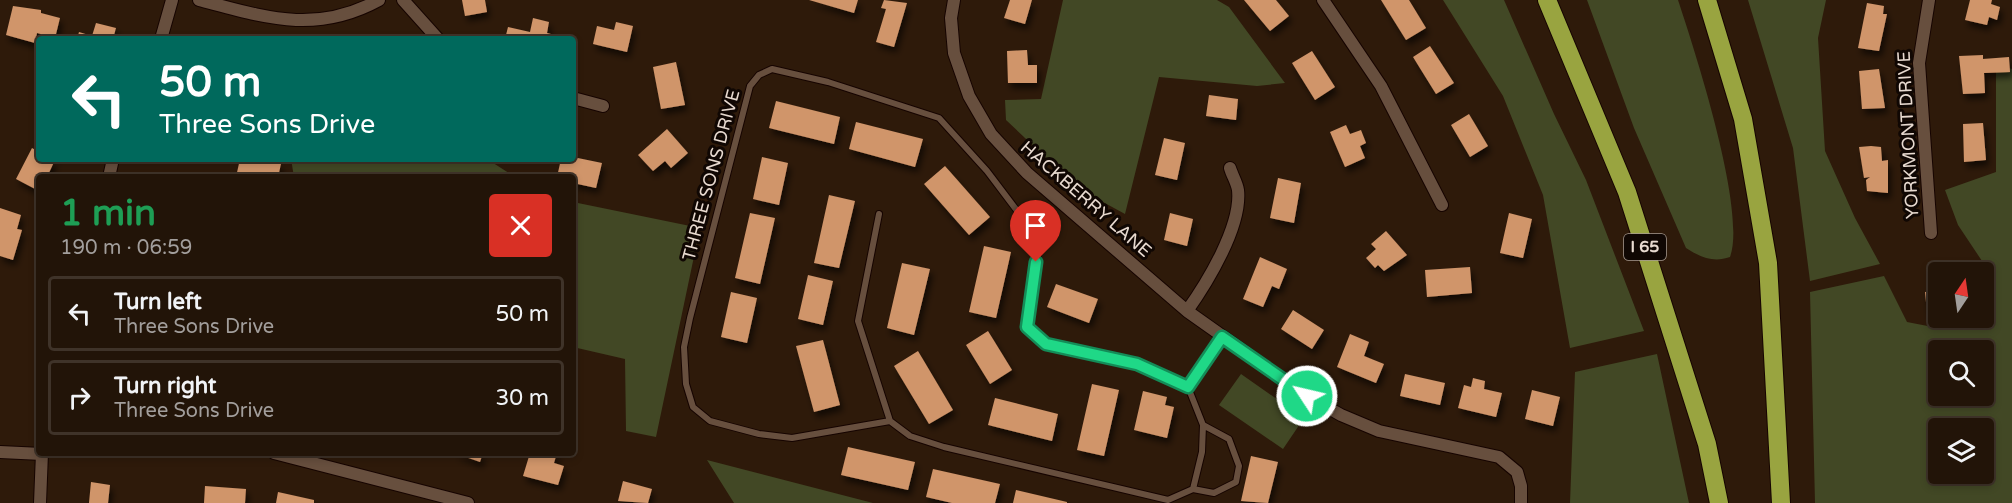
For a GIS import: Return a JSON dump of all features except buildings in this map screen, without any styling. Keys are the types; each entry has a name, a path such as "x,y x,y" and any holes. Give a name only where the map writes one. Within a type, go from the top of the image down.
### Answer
{"highway":[{"name":"I 65","path":"1547,0 1627,192 1707,444 1719,503"},
{"path":"1707,0 1743,119 1768,263 1781,503"}],"street":[{"path":"162,36 172,0"},
{"path":"199,0 270,18 298,22 346,15 379,0"},
{"path":"403,0 435,36"},
{"name":"HACKBERRY LANE","path":"954,0 951,18 954,53 969,96 991,134 1027,173 1187,310 1307,396 1341,415 1379,431 1488,454 1507,461 1520,479 1521,503"},
{"path":"1323,0 1381,86 1442,205"},
{"name":"YORKMONT DRIVE","path":"1929,0 1919,63 1931,233"},
{"path":"576,99 603,106"},
{"path":"1187,310 1218,263 1235,215 1238,190 1230,168"},
{"path":"0,452 36,453"},
{"path":"40,503 42,456"},
{"path":"286,456 468,503"}],"lane":[{"name":"THREE SONS DRIVE","path":"890,421 792,438 759,434 710,421 693,406 686,384 684,347 690,318 750,86 759,75 772,69 828,82 939,118 987,171 1040,241 1027,327 1046,344 1137,364 1188,387"},
{"path":"879,214 858,321 890,421 910,436 944,447 1168,500 1192,489 1214,493 1236,482 1239,466 1229,440 1203,425"},
{"path":"1192,489 1202,452 1203,425 1188,387 1222,337"}],"green space":[{"path":"1063,0 1217,0 1229,7 1285,83 1257,86 1159,77 1125,214 1079,189 1006,120 1005,100 1041,99"},
{"path":"1443,0 1504,0 1586,180 1644,331 1570,348 1543,195 1503,96"},
{"path":"1587,0 1678,0 1696,55 1726,169 1733,235 1730,257 1707,258 1686,248 1634,128"},
{"path":"1748,0 1826,0 1818,38 1825,151 1855,218 1880,264 1810,281 1793,148"},
{"path":"1996,64 2012,69 2012,503 1815,503 1810,292 1884,276 1907,322 1928,326 1928,328 1994,328 1994,262 1983,262 1958,225 1945,190 1996,172"},
{"path":"292,162 492,162 510,174 294,174"},
{"path":"576,203 700,228 656,437 626,431 625,359 576,348"},
{"path":"1657,354 1689,503 1570,503 1575,372"},
{"path":"1241,374 1304,418 1283,449 1219,405"},
{"path":"707,460 873,503 734,503"}],"route":[{"path":"1036,262 1027,327 1046,344 1137,364 1188,387 1222,337 1307,396"}]}
